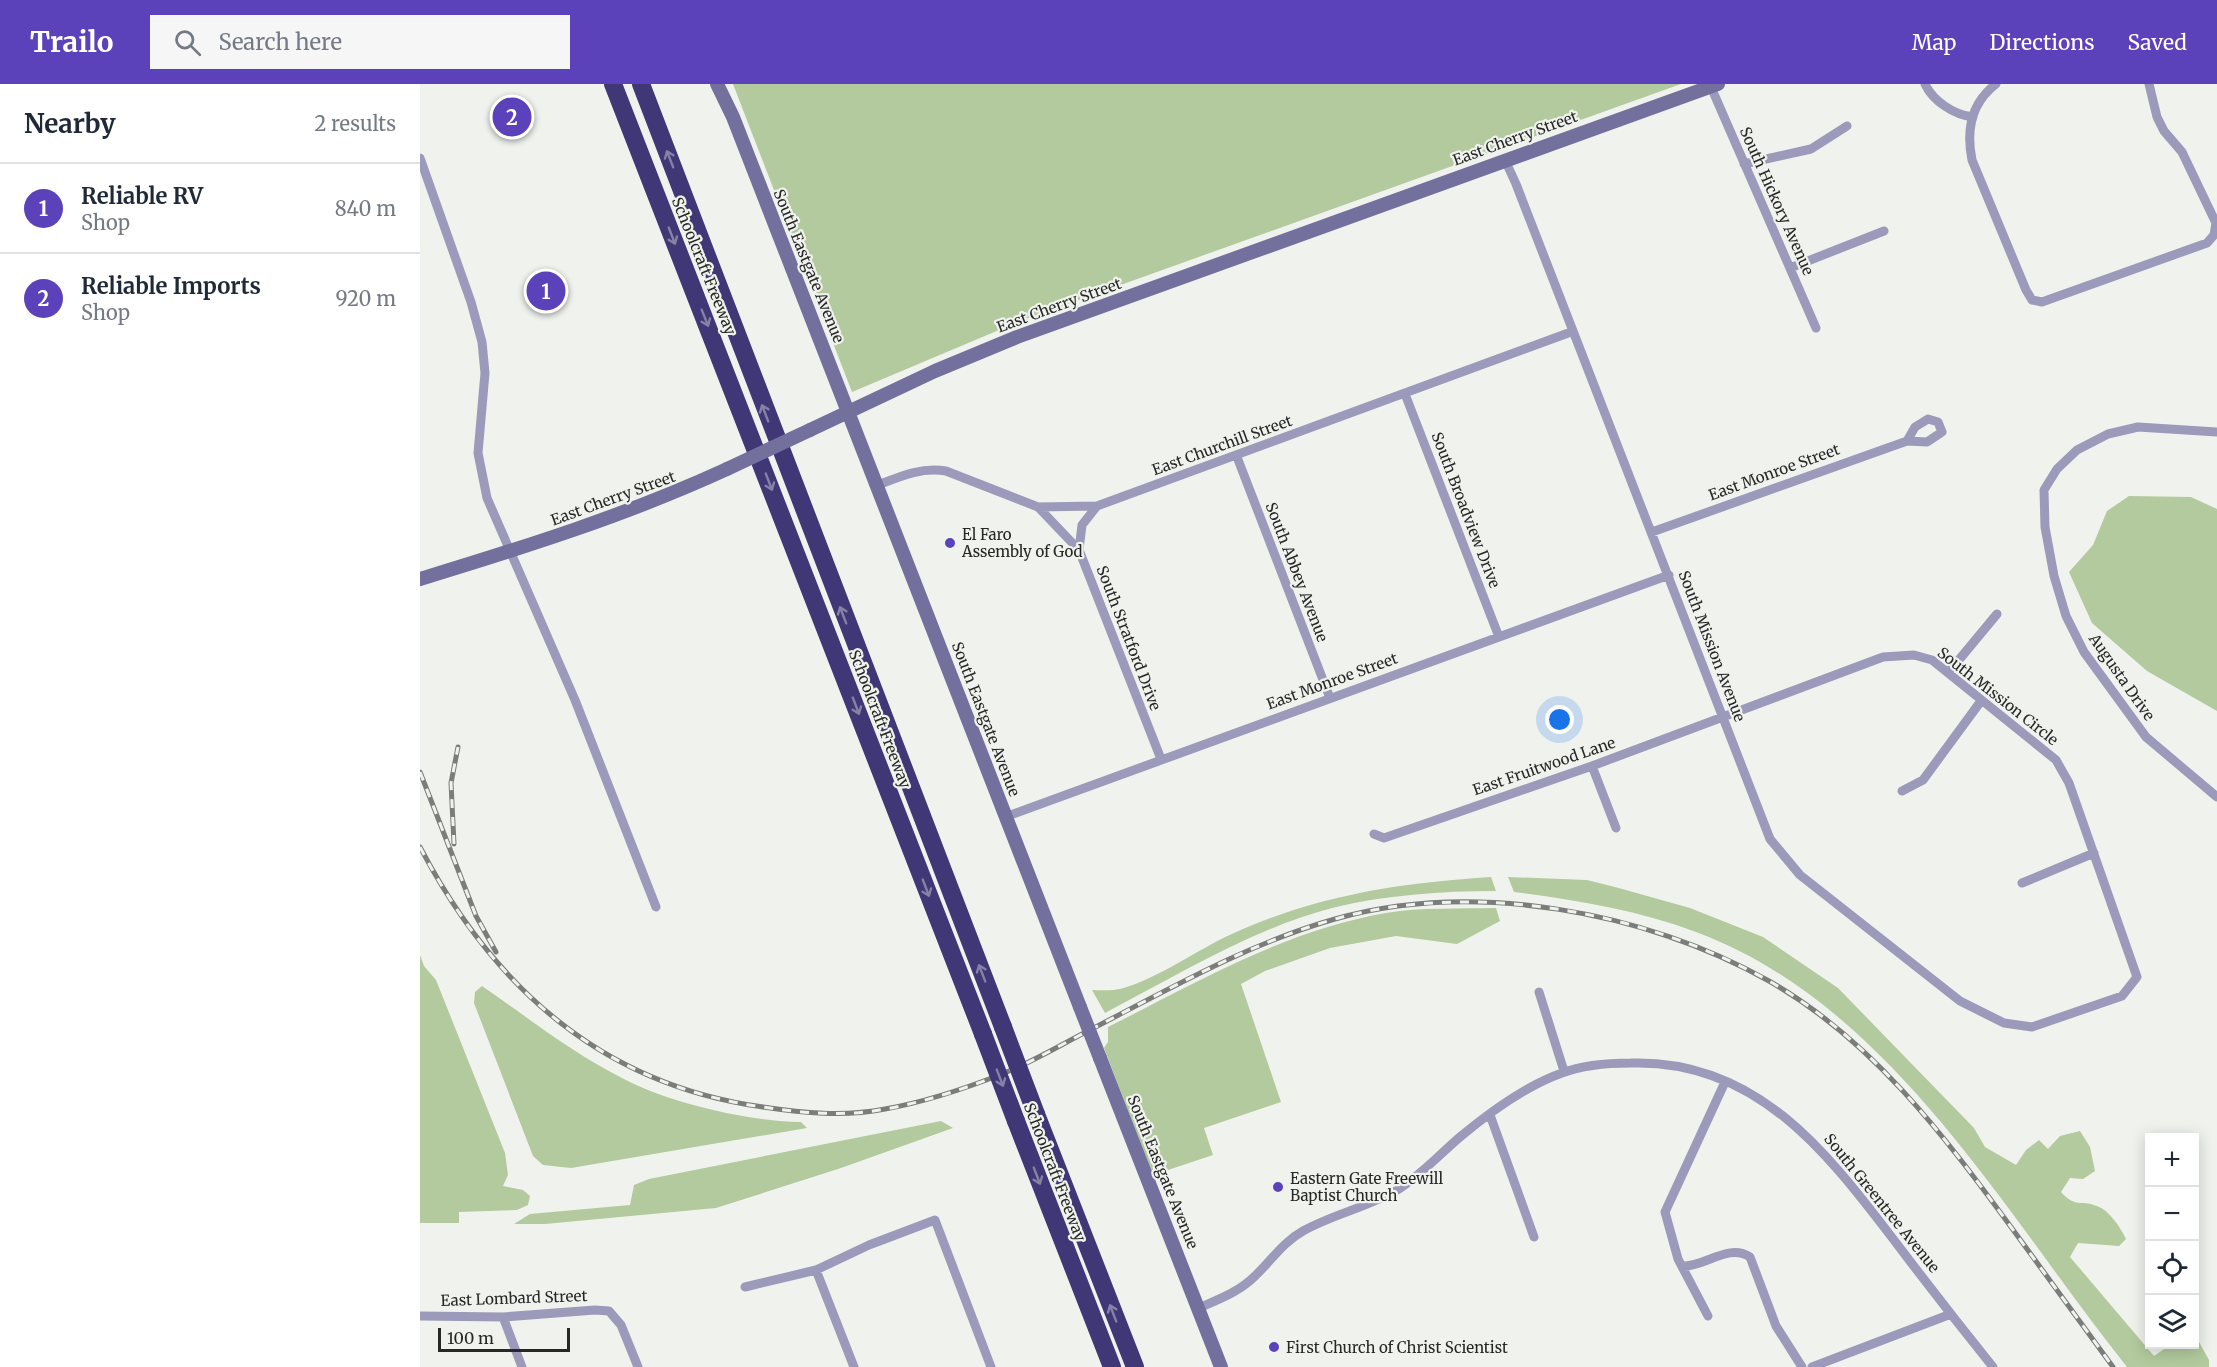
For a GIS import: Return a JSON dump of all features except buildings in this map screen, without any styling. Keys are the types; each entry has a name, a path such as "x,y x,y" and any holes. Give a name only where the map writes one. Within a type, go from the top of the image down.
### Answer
{"highway":[{"name":"Schoolcraft Freeway","path":"613,84 1112,1367"},
{"name":"Schoolcraft Freeway","path":"641,84 1135,1367"}],"street":[{"name":"South Eastgate Avenue","path":"717,84 733,117 850,412 1005,817 1221,1367"},
{"path":"1925,84 1938,101 1960,116 1973,117"},
{"path":"1996,84 1977,103 1968,139 1972,160 2026,290 2032,300 2042,302 2207,243 2214,236 2216,223 2182,152 2164,131 2157,117 2149,84"},
{"name":"East Cherry Street","path":"420,579 510,552 633,510 1006,342 1715,85"},
{"name":"South Hickory Avenue","path":"1715,85 1744,164 1816,328"},
{"path":"1744,164 1811,149 1848,126"},
{"path":"420,158 471,302 482,342 485,373 478,438 480,467 487,498 575,700 656,907"},
{"name":"South Mission Avenue","path":"1505,160 1669,575 1770,839 1800,875 1960,1000 2004,1023 2032,1027"},
{"path":"1790,268 1884,231"},
{"name":"East Churchill Street","path":"878,486 918,471 939,470 1038,507 1097,506 1237,457 1572,332"},
{"name":"South Broadview Drive","path":"1405,394 1499,637"},
{"name":"Augusta Drive","path":"2217,432 2138,427 2108,434 2077,450 2057,469 2044,490 2045,527 2054,576 2066,616 2084,652 2146,737 2217,797"},
{"name":"East Monroe Street","path":"1652,532 1907,441"},
{"name":"South Abbey Avenue","path":"1237,457 1330,698"},
{"path":"1079,550 1082,525 1097,506"},
{"name":"South Stratford Drive","path":"1038,507 1058,525 1079,550 1161,759"},
{"name":"East Monroe Street","path":"1005,817 1669,575"},
{"path":"1948,673 1997,614"},
{"name":"South Mission Circle","path":"1724,718 1883,657 1914,655 1932,660 2056,760 2069,783 2137,977 2133,986 2122,996 2032,1027"},
{"path":"1902,791 1923,780 1981,701"},
{"name":"East Fruitwood Lane","path":"1374,834 1384,838 1724,718"},
{"path":"1592,766 1616,828"},
{"path":"2022,883 2094,853"},
{"path":"1539,992 1564,1071"},
{"path":"1199,1308 1241,1288 1301,1232 1379,1200 1420,1174 1461,1136 1524,1091 1564,1071 1611,1063 1650,1062 1685,1067 1725,1082 1665,1212 1678,1259 1684,1266 1708,1316"},
{"name":"South Greentree Avenue","path":"1725,1082 1783,1115 1814,1141 1842,1172 1992,1367"},
{"path":"1490,1115 1534,1236"},
{"path":"745,1287 816,1270 869,1245 935,1220 992,1367"},
{"path":"1684,1266 1694,1266 1732,1252 1742,1252 1750,1257 1776,1326 1802,1367"},
{"path":"816,1270 854,1367"},
{"name":"East Lombard Street","path":"420,1316 503,1317 609,1311 621,1325 638,1367"},
{"path":"1812,1367 1950,1314"},
{"path":"503,1317 522,1367"}],"green space":[{"path":"733,84 1681,84 1023,320 852,392"},
{"path":"2129,496 2191,497 2217,509 2217,711 2147,671 2092,623 2069,572 2093,545 2107,511"},
{"path":"1491,877 1496,891 1393,897 1332,908 1302,917 1244,940 1105,1013 1092,990 1117,990 1135,984 1234,933 1328,900 1392,887"},
{"path":"1508,877 1587,880 1690,908 1763,937 1838,988 1974,1128 1985,1147 2016,1165 2026,1150 2039,1140 2048,1149 2060,1136 2080,1131 2090,1147 2095,1171 2083,1179 2070,1178 2061,1192 2075,1202 2102,1208 2121,1229 2126,1239 2119,1246 2078,1243 2070,1257 2145,1345 2145,1349 2148,1349 2154,1356 2164,1349 2199,1349 2199,1342 2209,1360 2209,1367 2127,1367 1988,1181 1938,1119 1885,1061 1828,1009 1765,965 1674,924 1606,907 1514,892"},
{"path":"1496,908 1500,921 1457,944 1396,936 1330,948 1265,971 1241,984 1281,1102 1204,1128 1213,1155 1153,1175 1104,1048 1108,1042 1108,1027 1243,960 1313,932 1349,921 1400,911"},
{"path":"420,955 424,966 436,980 505,1153 508,1175 503,1186 523,1190 530,1196 528,1205 517,1210 459,1212 459,1223 420,1223"},
{"path":"482,986 584,1057 639,1086 708,1109 757,1118 801,1122 807,1128 571,1168 543,1165 533,1156 474,1003 475,992"},
{"path":"941,1121 953,1128 841,1168 716,1208 545,1224 514,1224 530,1214 630,1205 634,1185 649,1179"}],"railway":[{"path":"454,844 451,783 458,747"},
{"path":"420,772 476,916 496,952"},
{"path":"420,847 449,897 482,944 518,985 558,1021 603,1052 652,1077 705,1095 763,1107 808,1112 854,1113 885,1109 930,1099 973,1085 1033,1060 1176,985 1270,941 1335,919 1388,908 1444,902 1500,903 1557,909 1614,920 1668,936 1720,957 1769,981 1806,1004 1872,1060 1903,1091 1959,1157 2113,1367"}],"place":[{"name":"Reliable Imports","path":"512,117"},
{"name":"Reliable RV","path":"546,291"},
{"name":"El Faro Assembly of God","path":"950,543"},
{"name":"Eastern Gate Freewill Baptist Church","path":"1278,1187"},
{"name":"First Church of Christ Scientist","path":"1274,1347"}]}
